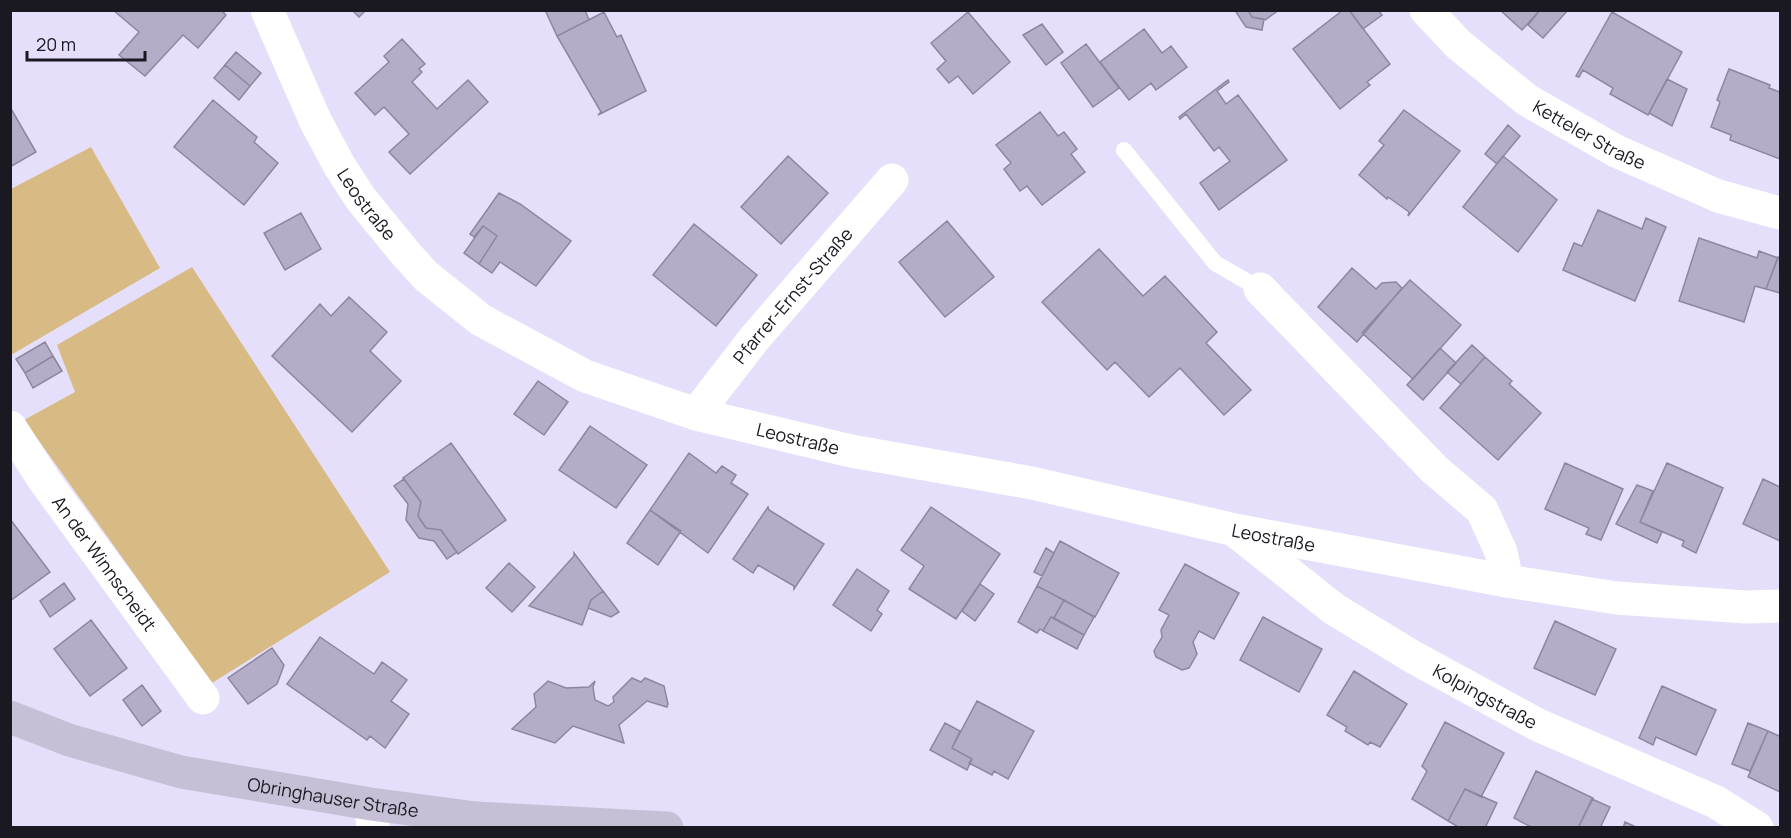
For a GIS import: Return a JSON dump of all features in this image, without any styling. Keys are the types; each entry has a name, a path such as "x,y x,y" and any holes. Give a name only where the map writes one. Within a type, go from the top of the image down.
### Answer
{"street":[{"name":"Leostraße","path":"267,10 310,111 339,165 361,199 426,276 481,321 585,376 696,414 851,451 1032,483 1235,530 1507,581 1617,598 1746,607 1780,606"},
{"name":"Ketteler Straße","path":"1426,10 1460,45 1527,100 1616,151 1718,195 1780,213"},
{"name":"Pfarrer-Ernst-Straße","path":"696,414 754,339 892,180"},
{"path":"1260,289 1436,470 1482,510 1501,552 1507,581"},
{"name":"An der Winnscheidt","path":"10,427 44,480 203,698"},
{"name":"Kolpingstraße","path":"1235,530 1334,609 1413,657 1538,725 1716,802 1757,828"},
{"name":"Obringhauser Straße","path":"10,717 69,740 181,772 372,816 476,818 667,828"}],"lane":[{"path":"1124,150 1215,263 1260,289"}],"shaded area":[{"path":"91,147 160,268 11,355 11,189"},
{"path":"192,267 390,572 212,683 24,420 75,392 57,345"}],"building":[{"path":"113,10 221,10 226,15 198,48 183,35 145,76 119,55 139,32"},
{"path":"352,10 366,10 359,17"},
{"path":"545,10 585,10 589,20 557,36"},
{"path":"1248,10 1252,17 1264,19 1262,30 1246,27 1236,12"},
{"path":"1248,10 1279,10 1265,20 1252,17"},
{"path":"1343,10 1349,10 1390,64 1367,82 1370,85 1340,109 1293,49"},
{"path":"1349,10 1378,10 1382,15 1363,29"},
{"path":"1500,10 1540,10 1522,30"},
{"path":"1540,10 1568,10 1543,38 1528,25"},
{"path":"604,12 617,37 621,35 646,91 598,115 601,112 557,36"},
{"path":"968,12 1010,62 973,94 958,76 949,83 937,69 946,61 931,43"},
{"path":"1612,12 1682,52 1648,115 1610,94 1613,88 1583,70 1579,77 1576,76"},
{"path":"1042,24 1063,52 1046,65 1023,35"},
{"path":"1144,29 1162,53 1171,46 1187,67 1156,90 1151,83 1129,100 1100,62"},
{"path":"402,39 425,64 419,69 422,72 412,82 437,109 468,80 488,102 410,174 389,152 409,134 384,107 375,115 355,93 389,62 384,56"},
{"path":"1086,44 1119,88 1093,107 1061,63"},
{"path":"236,52 261,73 250,86 225,65"},
{"path":"225,65 250,86 239,100 214,78"},
{"path":"1729,69 1770,85 1769,88 1780,92 1780,159 1730,140 1731,135 1711,127 1720,102 1717,100"},
{"path":"1667,79 1687,89 1672,126 1649,113"},
{"path":"1228,80 1229,82 1217,91 1226,104 1238,95 1287,160 1219,210 1200,183 1230,161 1219,147 1214,151 1186,114 1180,119 1179,117"},
{"path":"213,100 257,137 254,142 278,163 244,205 174,147"},
{"path":"10,107 36,152 10,167"},
{"path":"1404,110 1460,151 1408,216 1409,212 1388,197 1387,199 1359,175 1384,145 1379,141"},
{"path":"1040,112 1058,136 1064,132 1077,149 1071,154 1085,172 1042,205 1027,186 1020,191 1004,169 1011,163 996,145"},
{"path":"1508,125 1520,136 1497,164 1485,154"},
{"path":"788,156 828,193 781,244 741,207"},
{"path":"1503,156 1557,200 1518,252 1463,207"},
{"path":"499,193 520,204 571,241 536,286 500,262 492,273 479,264 497,236 483,226 474,237 470,234"},
{"path":"1598,210 1642,229 1646,218 1666,227 1635,301 1563,270 1574,243 1582,246"},
{"path":"301,213 321,249 285,270 264,233"},
{"path":"947,221 994,277 945,317 899,262"},
{"path":"694,224 757,275 716,326 653,275"},
{"path":"483,226 497,236 479,264 464,253"},
{"path":"1699,238 1757,258 1759,251 1778,258 1766,289 1755,286 1744,322 1679,301"},
{"path":"1099,249 1143,296 1165,276 1217,332 1206,343 1251,390 1224,415 1180,368 1149,397 1115,362 1107,370 1042,302"},
{"path":"1778,257 1780,258 1780,293 1766,289"},
{"path":"1352,268 1376,289 1382,283 1396,282 1402,288 1357,342 1318,307"},
{"path":"1410,280 1461,325 1413,379 1362,333"},
{"path":"349,297 387,332 370,351 401,381 352,432 272,356 320,304 331,316"},
{"path":"45,342 53,356 25,373 16,359"},
{"path":"1472,345 1485,357 1461,384 1447,372"},
{"path":"1440,348 1456,363 1423,400 1407,385"},
{"path":"53,356 62,371 33,388 25,373"},
{"path":"1485,357 1512,381 1509,384 1541,413 1498,460 1440,408"},
{"path":"538,381 568,402 544,435 514,414"},
{"path":"590,426 647,465 616,508 559,470"},
{"path":"451,443 506,520 458,554 441,530 426,528 418,516 421,502 403,478"},
{"path":"689,453 716,473 722,466 736,475 731,483 748,494 708,553 650,510"},
{"path":"1565,463 1623,489 1601,540 1586,534 1589,528 1545,509"},
{"path":"1667,463 1723,488 1696,553 1682,546 1684,541 1640,522"},
{"path":"404,479 421,502 418,516 426,528 441,530 457,552 447,559 434,541 419,538 406,520 408,504 394,486"},
{"path":"1763,479 1780,487 1780,541 1743,524"},
{"path":"1637,485 1653,491 1640,522 1662,532 1657,543 1616,524"},
{"path":"768,507 769,510 824,544 794,589 794,586 758,565 753,573 733,559"},
{"path":"931,507 1000,554 956,619 909,589 924,566 901,550"},
{"path":"650,510 681,531 658,565 627,543"},
{"path":"10,519 50,572 10,601"},
{"path":"1060,541 1119,573 1095,617 1037,586"},
{"path":"1046,548 1054,553 1042,576 1034,572"},
{"path":"574,553 603,591 591,600 582,625 529,606 574,556"},
{"path":"509,563 535,587 512,612 486,588"},
{"path":"1185,564 1239,593 1214,639 1199,631 1193,642 1197,654 1189,668 1182,670 1156,657 1154,651 1162,637 1161,630 1169,615 1159,610"},
{"path":"857,569 889,591 877,610 882,614 871,631 833,605"},
{"path":"64,583 75,599 50,617 40,601"},
{"path":"980,584 994,594 975,621 962,611"},
{"path":"1037,586 1064,600 1054,618 1051,617 1043,631 1040,629 1037,633 1018,622"},
{"path":"603,591 619,612 611,617 588,608 591,600"},
{"path":"1064,600 1094,617 1084,635 1054,618"},
{"path":"1051,617 1084,635 1077,649 1043,631"},
{"path":"1263,617 1322,649 1299,692 1240,660"},
{"path":"91,620 127,668 90,696 54,649"},
{"path":"1555,621 1616,649 1595,695 1534,668"},
{"path":"320,637 374,674 382,662 407,680 391,701 409,714 385,748 370,736 367,740 287,684"},
{"path":"272,648 284,665 277,684 248,704 228,678"},
{"path":"1354,671 1407,704 1380,747 1370,742 1368,745 1345,731 1347,727 1327,715"},
{"path":"632,678 641,682 645,678 664,686 668,704 667,707 647,701 619,725 624,743 573,726 555,743 512,729 536,707 534,694 548,681 566,688 589,687 595,681 593,687 595,700 608,706 614,702 613,697"},
{"path":"142,685 161,711 142,726 123,700"},
{"path":"1662,686 1716,710 1696,755 1656,737 1653,745 1639,738"},
{"path":"977,701 1034,731 1008,779 994,771 992,775 969,763 972,759 952,748"},
{"path":"1445,722 1504,753 1481,797 1465,789 1448,821 1412,799 1427,771 1422,766"},
{"path":"945,723 960,731 952,748 972,759 967,770 930,750"},
{"path":"1748,723 1768,731 1750,771 1732,764"},
{"path":"1768,731 1779,736 1780,733 1780,792 1748,777"},
{"path":"1536,771 1593,798 1578,828 1533,828 1514,818"},
{"path":"1465,789 1497,803 1485,828 1460,828 1448,821"},
{"path":"1592,799 1610,807 1600,828 1578,828"},
{"path":"1625,822 1638,828 1623,828"}]}
